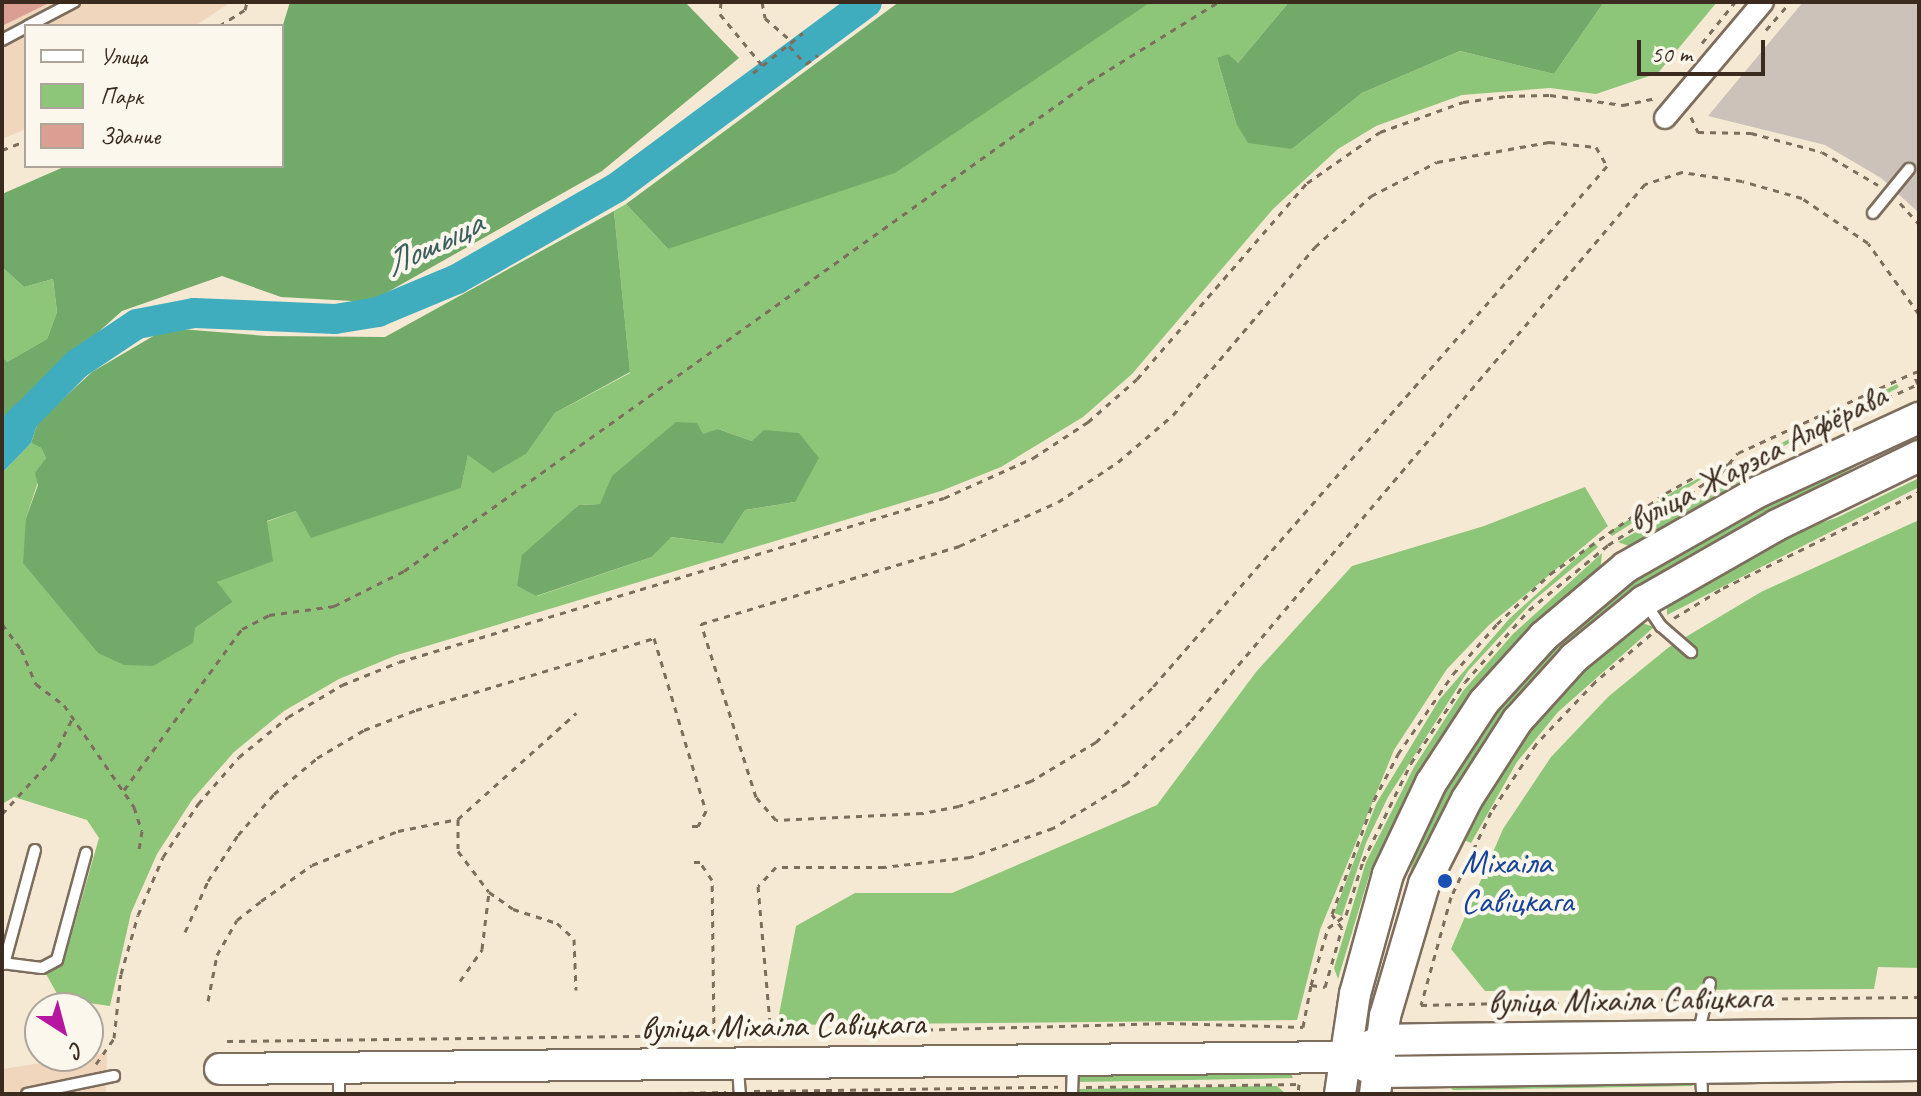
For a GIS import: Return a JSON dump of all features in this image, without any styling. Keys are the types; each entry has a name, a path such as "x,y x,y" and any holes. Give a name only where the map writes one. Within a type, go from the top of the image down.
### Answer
{"street":[{"path":"1665,118 1763,2"},
{"name":"вуліца Жарэса Алфёрава","path":"1340,1094 1367,942 1388,874 1431,783 1494,691 1544,636 1626,567 1760,491 1919,418"},
{"name":"вуліца Жарэса Алфёрава","path":"1376,1083 1401,951 1424,884 1467,799 1517,721 1574,658 1644,601 1777,525 1919,456"},
{"name":"вуліца Міхаіла Савіцкага","path":"224,1055 339,1081 739,1083 1073,1080 1346,1057 1382,1040 1919,1034"},
{"name":"вуліца Міхаіла Савіцкага","path":"1346,1057 1376,1083 1701,1080 1919,1065"}],"lane":[{"path":"33,24 74,2"},
{"path":"2,40 24,29"},
{"path":"1873,213 1909,169"},
{"path":"1644,601 1661,626 1691,652"},
{"path":"35,850 3,964 42,968 57,960 86,853"},
{"path":"1698,1037 1710,983"},
{"path":"27,1094 114,1076"}],"path":[{"path":"222,24 245,10 247,2"},
{"path":"721,2 720,14 762,65"},
{"path":"762,2 765,18 791,43 806,64 818,55"},
{"path":"124,790 242,629 269,615 334,606 404,571 1089,82 1218,2"},
{"path":"1697,50 1735,2"},
{"path":"1760,37 1790,2"},
{"path":"753,73 803,33"},
{"path":"104,1052 114,1038 121,974 138,915 163,857 198,804 239,757 288,717 342,685 399,662 944,498 1033,458 1088,422 1137,379 1307,183 1380,132 1449,106 1507,96 1550,95 1623,105 1659,97"},
{"path":"1701,106 1691,117 1698,132 1787,139 1850,166 1888,194 1919,224"},
{"path":"2,150 24,142"},
{"path":"1549,142 1596,147 1607,166 1152,688 1096,742 1031,781 959,806 922,813 776,820 756,797 701,624 993,533 1089,483 1173,415 1342,220 1403,177 1474,152 1549,142"},
{"path":"1303,1027 1168,1023 771,1034 758,886 776,867 884,867 970,857 1053,828 1127,783 1190,722 1645,184 1682,172 1742,181 1802,198 1868,243 1919,314"},
{"path":"1529,610 1608,545 1728,465 1738,453 1919,371"},
{"path":"1714,466 1745,463 1918,384 1913,373"},
{"path":"1919,492 1723,588 1661,626 1595,682 1536,744 1491,812 1451,897 1421,1005 1919,997"},
{"path":"2,624 21,649 36,684 64,705 124,790 142,831 139,850"},
{"path":"185,932 208,881 238,835 274,794 317,758 364,730 416,710 654,638 706,811 698,826 691,826"},
{"path":"208,1001 217,955 237,920 261,901 312,865 398,831 458,819 576,713"},
{"path":"2,814 53,758 72,719"},
{"path":"458,819 458,851 489,892 513,909 557,923 574,939 576,990"},
{"path":"224,1055 714,1035 712,880 700,862 692,862"},
{"path":"460,981 482,949 489,892"},
{"path":"628,1094 739,1083 1073,1080 1299,1084 1298,1094"}],"shaded area":[{"path":"2,2 231,2 198,24 24,24 24,130 2,139"},
{"path":"1803,2 1919,2 1919,213 1881,178 1825,145 1708,116"},
{"path":"104,1053 107,1053 106,1094 2,1094 2,1069 24,1066 24,1072 104,1072"}],"green space":[{"path":"290,2 685,2 739,58 602,171 370,302 281,297 222,276 122,311 2,418 2,356 7,362 47,339 57,312 53,279 24,287 2,267 2,194 61,168 284,168 283,24"},
{"path":"899,2 1151,2 895,173 668,249 626,204"},
{"path":"1151,2 1289,2 1238,63 1217,58 1236,123 1292,149 1362,93 1460,51 1554,74 1604,2 1717,2 1658,73 1596,94 1550,88 1462,95 1376,126 1338,149 1273,209 1132,374 1083,417 1001,467 941,491 397,655 339,679 284,711 234,752 192,800 157,854 131,913 110,1006 104,1005 104,992 56,992 46,974 64,961 99,838 87,820 14,797 2,804 2,473 31,443 41,448 46,458 26,518 195,628 233,602 217,583 266,522 296,511 461,488 468,454 527,453 555,413 630,373 614,211 626,204 668,249 1075,49","holes":["718,429 752,441 795,502 745,510 723,544 670,537 652,557 537,596 517,586 579,505 600,504"]},
{"path":"1289,2 1604,2 1554,74 1460,51 1362,93 1292,149 1248,143 1236,123 1217,58 1228,54 1238,63"},
{"path":"614,211 630,372 555,413 527,453 493,473 468,455 461,488 311,538 296,511 267,521 273,561 217,582 233,602 195,628 193,643 153,666 124,665 98,653 23,563 26,518 38,485 35,473 46,458 41,448 31,443 38,422 92,372 167,328 267,336 385,337"},
{"path":"2,267 24,287 53,279 57,312 47,339 7,362 2,356"},
{"path":"1897,384 1899,388 1749,464 1747,460"},
{"path":"676,422 697,423 703,434 718,429 752,441 764,430 799,433 819,458 795,502 745,510 723,544 671,537 652,557 536,596 517,586 522,555 579,505 600,504 612,476"},
{"path":"1919,431 1658,577 1488,738 1431,838 1380,982 1421,832 1444,785 1500,704 1562,637 1653,565 1756,507"},
{"path":"1754,465 1756,470 1709,503 1634,548 1618,542"},
{"path":"1719,468 1612,536 1609,532 1676,490"},
{"path":"1919,478 1919,487 1667,615 1667,602 1779,536 1836,518"},
{"path":"1585,487 1608,526 1489,625 1447,669 1394,750 1320,930 1297,1020 777,1025 796,926 855,893 952,893 1157,805 1256,672 1352,566 1484,526"},
{"path":"1919,520 1919,968 1878,967 1874,989 1485,991 1451,949 1503,829 1551,757 1609,696 1669,647 1761,592"},
{"path":"1594,542 1598,547 1533,601 1468,671 1388,797 1366,843 1342,916 1334,913 1376,804 1439,700 1509,619"},
{"path":"1602,553 1600,572 1392,833 1369,876 1338,979 1334,968 1366,862 1414,767 1463,691 1513,634"},
{"path":"1639,622 1654,627 1558,712 1517,762 1471,843 1464,840 1487,785 1510,750 1585,668"},
{"path":"1289,1069 1293,1078 1079,1082 1078,1077 1082,1070"},
{"path":"1691,1082 1693,1086 1453,1090 1446,1084"},
{"path":"1277,1086 1286,1094 1079,1094 1079,1089"}],"water":[{"path":"16,403 38,422 31,443 2,473 2,418"}],"building":[{"path":"2,2 51,2 2,26"}],"waterway":[{"name":"Лошыца","path":"2,440 77,364 137,324 194,313 335,319 378,312 457,279 616,188 867,2"}],"place":[{"name":"Міхаіла Савіцкага","path":"1445,881"}]}
